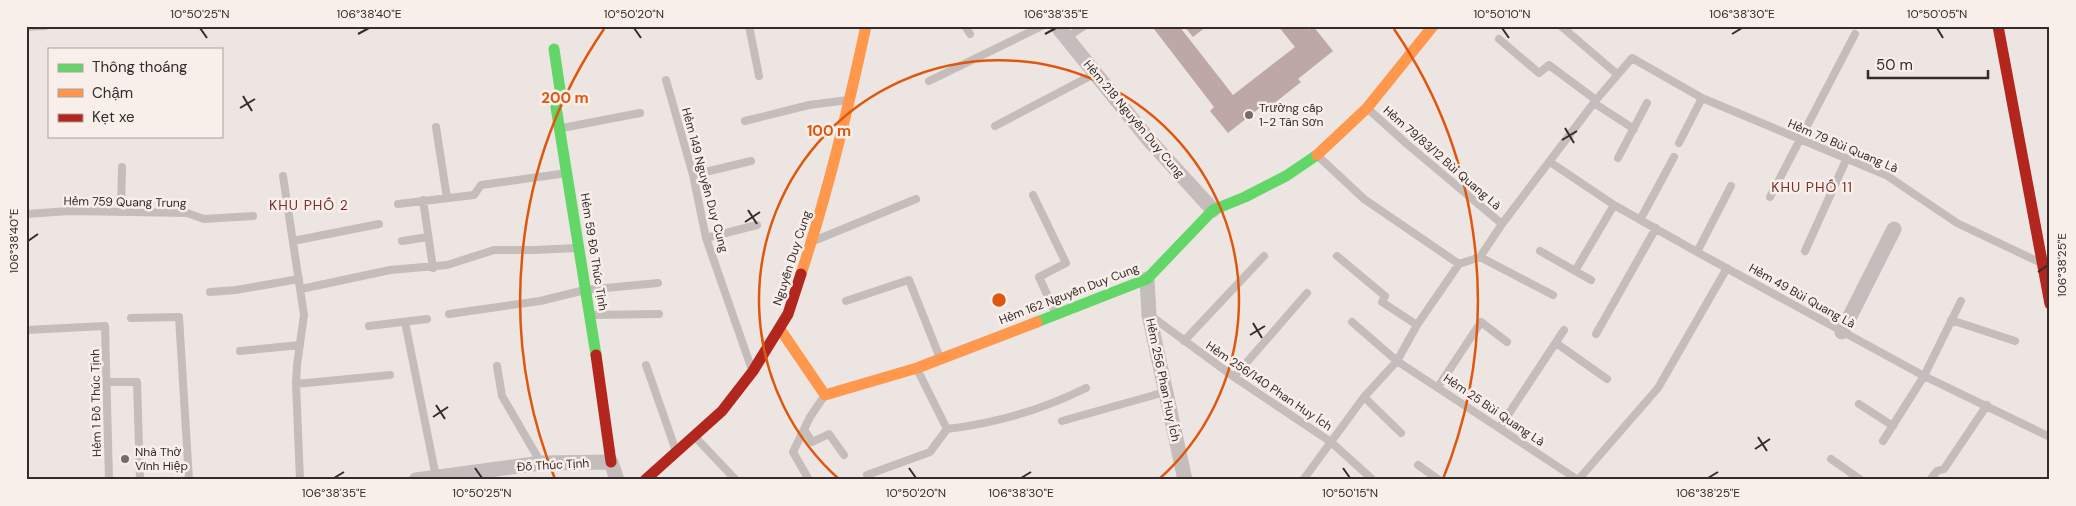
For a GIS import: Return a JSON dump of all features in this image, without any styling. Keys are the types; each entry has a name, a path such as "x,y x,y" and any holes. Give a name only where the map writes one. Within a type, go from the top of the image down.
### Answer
{"street":[{"name":"Nguyễn Duy Cung","path":"646,480 696,438 722,411 780,329 793,303 822,211 850,100 866,26"},
{"name":"Hẻm 162 Nguyễn Duy Cung","path":"825,395 917,368 1147,279 1213,210 1246,197 1317,155 1367,108 1433,26"},
{"path":"1998,26 2050,304"},
{"name":"Hẻm 218 Nguyễn Duy Cung","path":"1061,32 1096,73 1148,140 1213,210"},
{"name":"Hẻm 59 Đỗ Thúc Tịnh","path":"554,49 561,96 556,106 590,315 611,462"},
{"path":"1842,332 1894,229"},
{"name":"Hẻm 256 Phan Huy Ích","path":"1147,279 1149,315 1185,480"},
{"path":"780,329 825,395"},
{"path":"611,462 617,480"},
{"name":"Đỗ Thúc Tịnh","path":"416,480 541,463 611,462"}],"lane":[{"path":"26,27 45,26"},
{"path":"965,26 970,34"},
{"path":"929,81 1042,26"},
{"path":"1061,32 1084,26"},
{"path":"1303,480 1364,397 1397,361 1418,325 1459,264 1480,257 1502,224 1617,74 1561,26"},
{"path":"752,27 759,76"},
{"path":"1770,197 1855,34"},
{"path":"1499,39 1539,73 1549,65 1595,102 1634,129"},
{"name":"Hẻm 79 Bùi Quang Là","path":"1617,74 1632,58 1702,98 1886,175 1957,223 2041,263"},
{"path":"995,126 1096,73"},
{"name":"Hẻm 149 Nguyễn Duy Cung","path":"666,80 693,175 706,238 752,371"},
{"path":"1678,143 1702,98"},
{"path":"745,121 809,105 850,100"},
{"path":"1618,158 1647,104"},
{"name":"Hẻm 79/83/12 Bùi Quang Là","path":"1367,108 1502,224"},
{"path":"560,128 640,113"},
{"path":"436,127 447,198"},
{"path":"1317,155 1364,199 1459,264"},
{"path":"1640,220 1674,157"},
{"path":"1805,251 1847,158"},
{"path":"693,175 752,161"},
{"name":"Hẻm 49 Bùi Quang Là","path":"1550,162 1614,205 1697,252 1924,376 1987,405 2050,438"},
{"path":"121,212 122,168"},
{"path":"398,204 474,195 481,185 567,173"},
{"path":"283,176 304,315 296,384 300,480"},
{"path":"1697,252 1731,186"},
{"path":"1033,195 1066,263 1038,277 1056,315"},
{"path":"812,242 916,199"},
{"path":"423,200 433,268"},
{"path":"1576,271 1614,205"},
{"name":"Hẻm 759 Quang Trung","path":"26,214 70,211 187,213 204,219 253,216"},
{"path":"293,241 378,224"},
{"path":"706,238 757,225"},
{"path":"1596,334 1656,228"},
{"path":"402,241 428,237"},
{"path":"301,289 390,270 433,268 494,250 579,248"},
{"path":"1540,250 1591,280"},
{"path":"1184,340 1264,256"},
{"path":"1336,256 1386,296 1382,302 1418,325"},
{"path":"1480,257 1554,295"},
{"path":"1578,480 1658,388 1727,268"},
{"path":"210,292 236,290 299,279"},
{"path":"846,301 908,280 940,358"},
{"path":"449,314 540,301 585,290 658,283"},
{"path":"1234,377 1308,293"},
{"path":"1883,441 1924,376 1961,301"},
{"path":"590,315 659,314"},
{"name":"Hẻm 256/140 Phan Huy Ích","path":"1149,315 1234,377 1331,442 1373,480"},
{"path":"132,318 179,317 189,480"},
{"path":"369,326 427,319"},
{"path":"1951,320 2015,341"},
{"path":"405,322 436,477"},
{"name":"Hẻm 25 Bùi Quang Là","path":"1352,322 1397,361 1438,386 1578,480"},
{"path":"1438,386 1481,322 1507,342"},
{"name":"Hẻm 1 Đỗ Thúc Tịnh","path":"26,330 105,326 108,382 109,480"},
{"path":"1500,427 1564,330"},
{"path":"1556,343 1607,379"},
{"path":"240,351 300,345"},
{"path":"498,366 502,396 541,463"},
{"path":"646,366 677,453"},
{"path":"917,368 947,429"},
{"path":"296,384 390,375"},
{"path":"108,382 137,382 140,480"},
{"path":"867,475 930,452 947,429 983,424 1047,407 1086,388"},
{"path":"1062,421 1166,392"},
{"path":"809,480 793,452 805,431 810,417 825,395"},
{"path":"1364,397 1400,433"},
{"path":"1858,404 1893,426"},
{"path":"1930,480 1937,471 1944,469 1987,405"},
{"path":"805,431 812,442 829,434 844,454"},
{"path":"696,438 736,480"},
{"path":"1831,459 1861,480"},
{"path":"1418,465 1439,480"}],"building":[{"path":"1157,26 1179,26 1233,95 1295,47 1278,26 1306,26 1309,30 1313,26 1333,51 1298,79 1301,82 1266,110 1262,106 1228,133 1210,111 1214,107 1154,29"},
{"path":"1184,26 1207,26 1193,37"}],"traffic: fast":[{"path":"554,49 561,96 556,107 596,355"},
{"path":"1037,322 1147,279 1213,210 1245,197 1286,176 1317,155"}],"traffic: slow":[{"path":"801,274 837,151 866,26"},
{"path":"1317,155 1367,108 1433,26"},
{"path":"780,329 825,395 917,368 1037,322"}],"traffic: jam":[{"path":"1998,26 2050,304"},
{"path":"645,480 722,411 753,371 788,314 801,274"},
{"path":"596,355 611,462"}],"place":[{"name":"Trường cấp 1-2 Tân Sơn","path":"1249,115"},
{"name":"Nhà Thờ Vĩnh Hiệp","path":"125,459"}],"district":[{"name":"KHU PHỐ 11","path":"1812,187"},
{"name":"KHU PHỐ 2","path":"309,205"}]}
